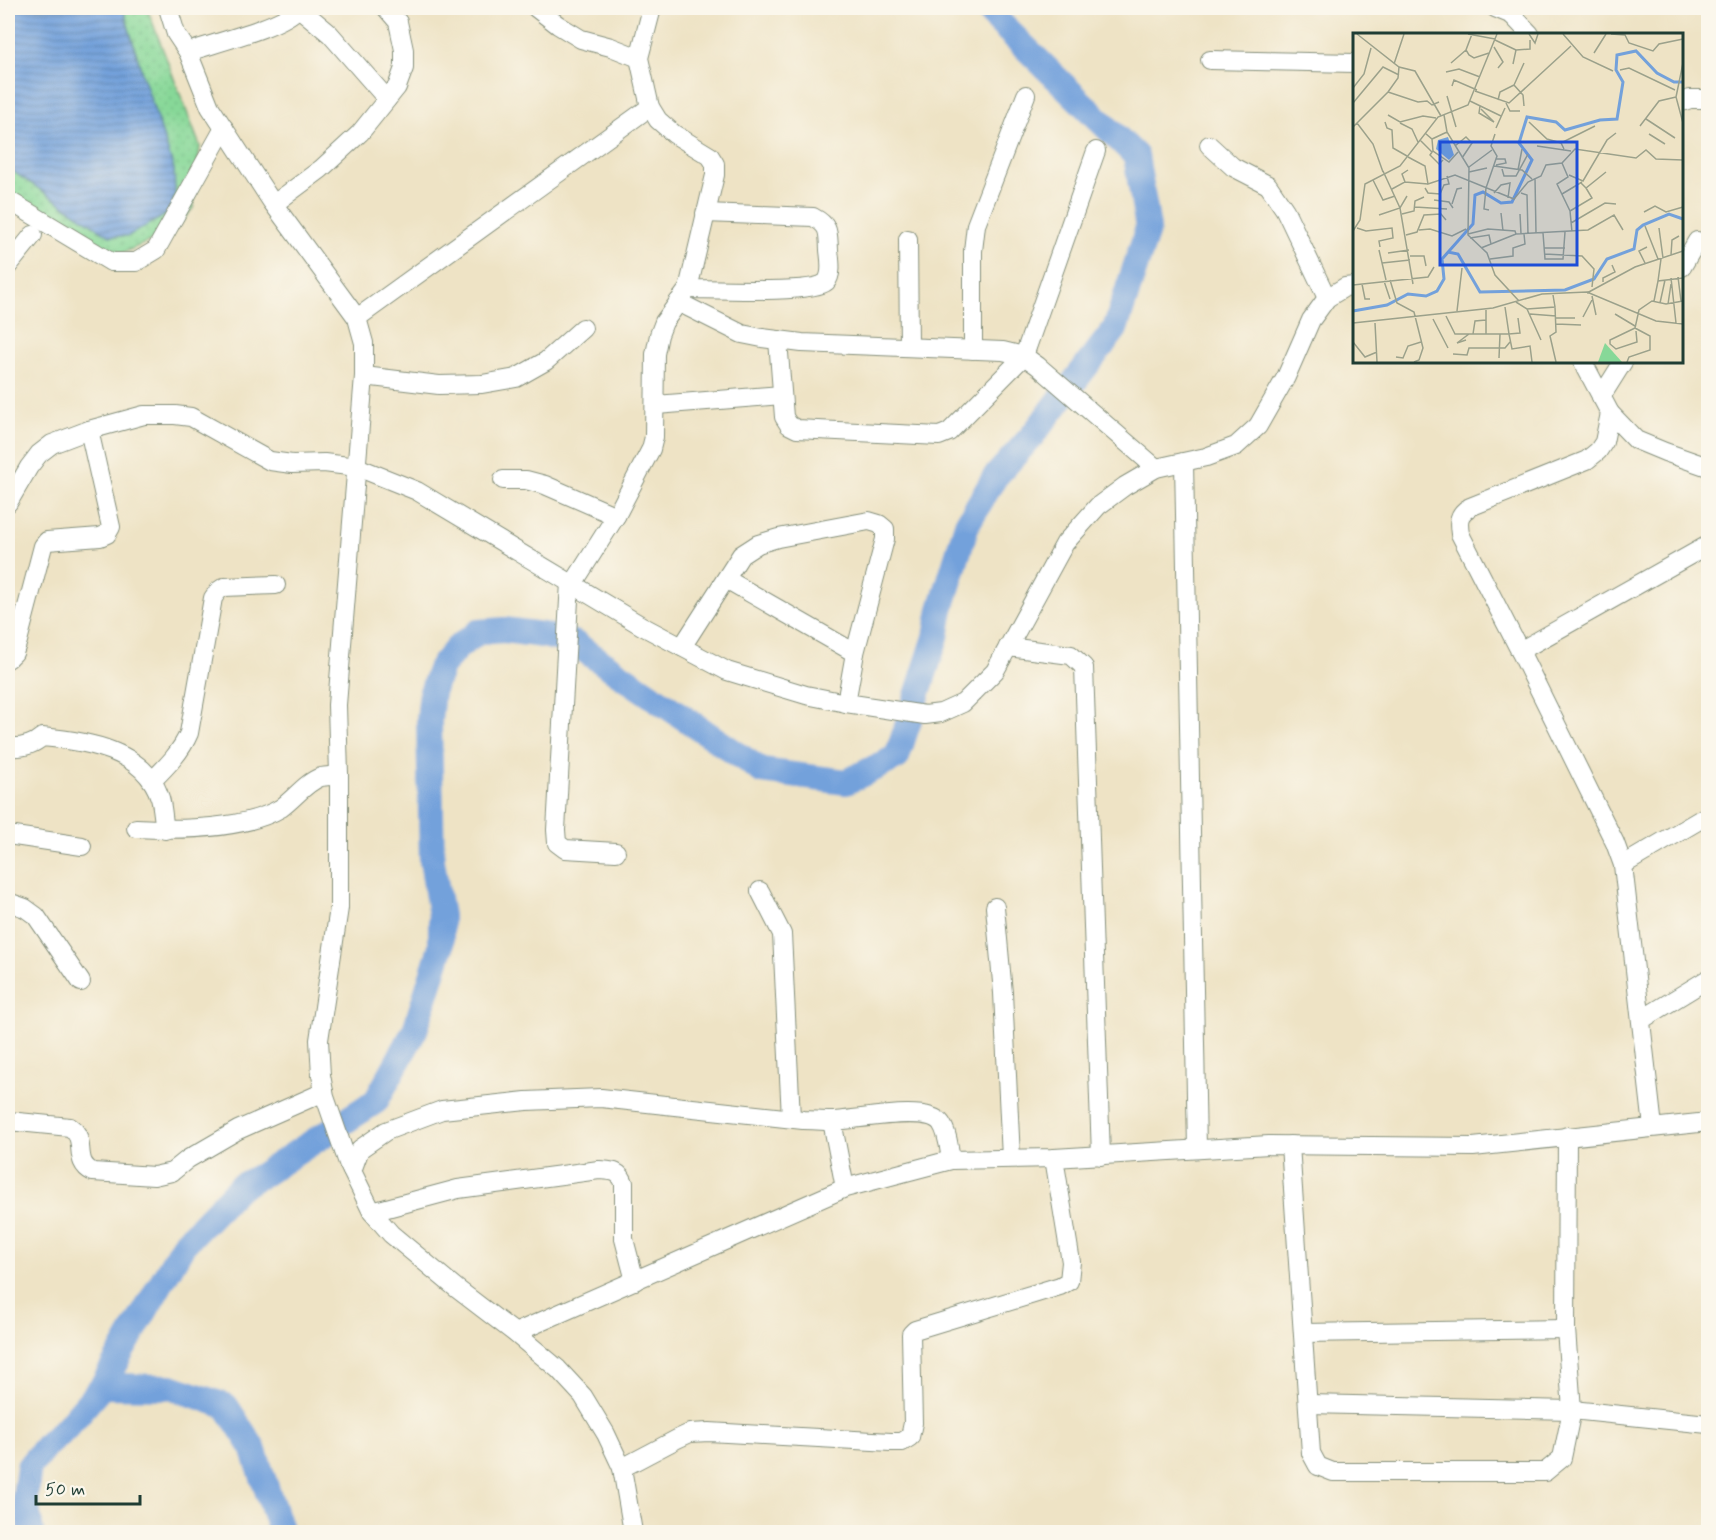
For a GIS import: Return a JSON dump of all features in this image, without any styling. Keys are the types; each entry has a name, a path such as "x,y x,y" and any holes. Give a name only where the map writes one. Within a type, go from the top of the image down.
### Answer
{"street":[{"path":"168,8 176,34 188,52 210,107 274,204 357,318 364,343 364,375 337,705 339,908 320,1040 321,1075 325,1095 350,1167 372,1212 407,1247 558,1368 583,1396 606,1434 622,1468 633,1533"},
{"path":"188,52 277,23 298,8 330,34 387,99"},
{"path":"274,204 321,169 360,133 397,87 404,68 404,50 398,22 386,8"},
{"path":"536,8 581,39 639,58"},
{"path":"616,852 565,849 557,843 555,830 571,583 616,516 651,449 656,405 655,354 657,345 664,322 683,296 716,164 710,156 674,134 658,120 650,107 639,58 642,39 652,8"},
{"path":"1509,10 1529,33"},
{"path":"1210,60 1353,63"},
{"path":"973,350 973,251 976,225 1026,95"},
{"path":"1683,102 1690,99 1708,99"},
{"path":"357,318 650,107"},
{"path":"8,200 111,261 136,261 156,250 224,128"},
{"path":"1209,146 1233,167 1268,185 1286,210 1327,298"},
{"path":"778,340 784,417 789,425 797,429 939,436 949,432 1024,356 1096,151"},
{"path":"683,296 817,287 826,281 831,272 828,230 824,223 813,217 705,213"},
{"path":"8,266 33,235"},
{"path":"908,239 909,347"},
{"path":"1683,265 1697,241"},
{"path":"8,503 39,454 52,444 89,430 144,415 190,417 270,461 357,467 417,491 642,626 727,671 806,695 846,703 925,715 941,713 963,703 995,671 1065,543 1098,506 1125,486 1156,468 1236,446 1258,426 1286,377 1311,320 1327,298 1345,287 1353,285"},
{"path":"683,296 742,334 801,343 1003,351 1024,356 1156,468"},
{"path":"364,375 439,385 482,384 516,378 546,361 584,328"},
{"path":"1584,363 1605,405 1636,440 1708,467"},
{"path":"1623,363 1605,405 1604,442 1598,451 1587,460 1470,507 1462,512 1458,521 1460,534 1520,651 1623,865 1653,1127"},
{"path":"656,405 782,395"},
{"path":"8,659 14,653 18,641 43,546 47,541 100,537 107,534 111,527 89,430"},
{"path":"1184,462 1197,1149"},
{"path":"503,480 526,480 545,485 616,516"},
{"path":"682,647 741,555 758,544 778,538 869,520 885,529 885,539 855,653 846,703"},
{"path":"1520,651 1708,545"},
{"path":"726,579 855,653"},
{"path":"152,781 173,759 189,733 213,598 224,587 276,585"},
{"path":"1008,647 1071,655 1084,668 1101,1156"},
{"path":"8,747 16,748 36,743 42,737 75,740 111,751 138,764 152,781 160,798 165,830"},
{"path":"136,828 165,830 213,826 252,819 280,808 319,778 339,775"},
{"path":"1623,865 1708,815"},
{"path":"8,835 82,846"},
{"path":"760,891 782,934 791,1118"},
{"path":"8,902 25,908 36,916 81,982"},
{"path":"995,907 1003,993 1011,1158"},
{"path":"1641,1020 1708,980"},
{"path":"8,1120 70,1127 76,1131 80,1140 81,1163 93,1172 154,1176 172,1172 197,1153 256,1121 325,1095"},
{"path":"350,1167 360,1149 386,1131 442,1110 526,1101 601,1098 832,1121 899,1114 933,1117 941,1123 946,1133 951,1160"},
{"path":"832,1121 845,1188"},
{"path":"515,1333 845,1188 951,1160 1101,1156 1290,1145 1473,1147 1708,1122"},
{"path":"1290,1145 1311,1453 1318,1466 1333,1472 1545,1472 1563,1458 1572,1410 1566,1329 1567,1136"},
{"path":"622,1468 690,1433 709,1432 891,1442 902,1442 910,1437 913,1423 911,1335 915,1330 1060,1286 1069,1281 1071,1262 1054,1158"},
{"path":"372,1212 458,1189 599,1170 616,1172 622,1176 624,1183 624,1239 635,1281"},
{"path":"1303,1333 1566,1329"},
{"path":"1308,1404 1572,1410 1708,1425"}],"green space":[{"path":"123,8 147,8 200,146 193,208 175,230 114,257 8,195 8,168 110,236 142,73"}],"water":[{"path":"8,8 123,8 174,169 175,194 171,212 128,236 110,236 8,168"}],"waterway":[{"path":"31,1532 25,1497 29,1467 102,1386 183,1245 239,1187 262,1175 376,1101 415,1030 441,947 441,916 432,861 429,720 432,692 441,667 457,648 478,632 504,630 543,635 574,643 762,771 846,782 897,757 936,637 941,609 967,524 995,477 1032,436 1115,329 1148,228 1136,156 992,15 992,8"},
{"path":"102,1386 171,1387 226,1406 253,1448 281,1532"}]}
